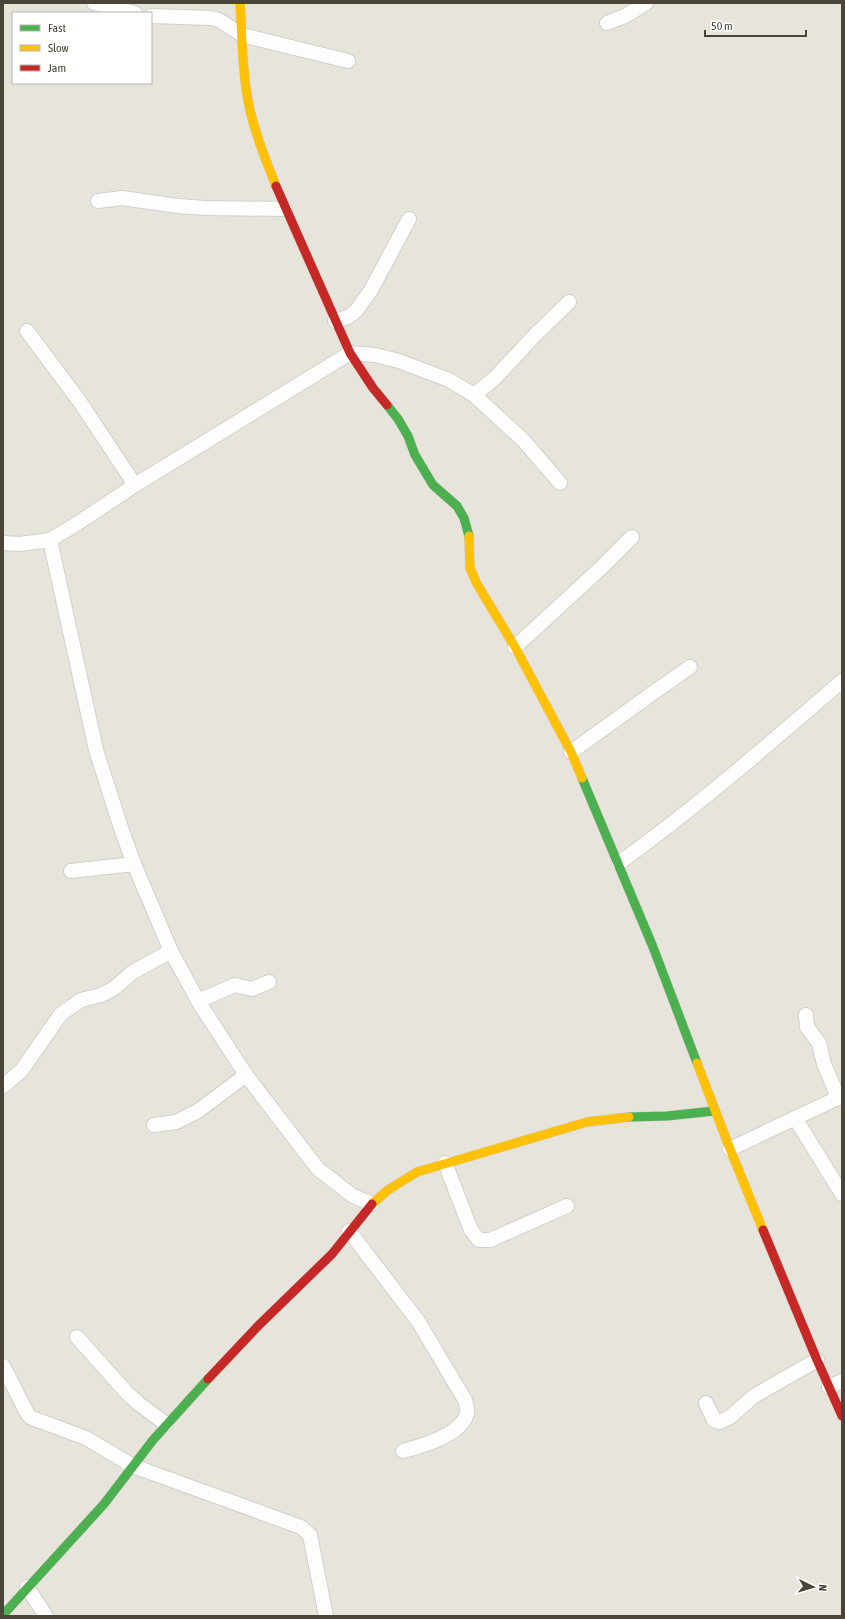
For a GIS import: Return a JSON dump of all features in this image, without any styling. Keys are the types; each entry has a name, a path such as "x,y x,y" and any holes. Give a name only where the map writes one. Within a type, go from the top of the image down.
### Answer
{"street":[{"path":"94,3 132,12"},
{"path":"240,3 248,101 258,140 285,209 350,353 373,388 398,419 408,436 415,455 433,485 457,506 464,518 469,536 470,568 477,584 515,647 571,752 619,863 653,947 714,1111 817,1360 836,1384 842,1416"},
{"path":"607,23 625,16 646,3"},
{"path":"152,16 212,18 219,20 242,35 348,61"},
{"path":"98,201 122,198 178,206 206,208 285,209"},
{"path":"335,321 348,317 356,311 372,290 409,219"},
{"path":"474,395 495,378 534,336 569,302"},
{"path":"27,331 80,402 134,485"},
{"path":"3,543 20,544 50,540 134,485 350,353 375,355 450,380 474,395 524,442 560,483"},
{"path":"515,647 602,567 632,537"},
{"path":"50,540 96,750 134,864 171,951 198,1001 246,1075 318,1169 353,1196 372,1204"},
{"path":"571,752 690,668"},
{"path":"619,863 659,834 717,788 842,681"},
{"path":"70,871 134,864"},
{"path":"3,1086 21,1071 61,1014 81,1000 101,995 113,989 133,972 171,951"},
{"path":"198,1001 235,985 252,989 269,982"},
{"path":"730,1149 840,1097 824,1064 819,1043 807,1027 806,1015"},
{"path":"154,1125 176,1122 198,1111 246,1075"},
{"path":"3,1615 104,1504 182,1405 258,1326 332,1254 372,1204 388,1190 417,1172 587,1122 614,1118 667,1116 714,1111"},
{"path":"795,1118 842,1194"},
{"path":"445,1163 471,1230 479,1240 490,1240 568,1206"},
{"path":"349,1232 418,1321 465,1400 468,1412 462,1423 435,1442 403,1451"},
{"path":"77,1337 126,1392 139,1404 166,1424"},
{"path":"706,1403 714,1420 720,1422 730,1417 754,1396 817,1360"},
{"path":"3,1366 28,1415 86,1438 133,1466 301,1527 310,1535 326,1616"},
{"path":"27,1587 46,1616"}],"shaded area":[{"path":"3,3 842,3 842,1616 3,1616"}],"traffic: fast":[{"path":"387,405 398,419 408,436 415,455 433,485 457,506 464,518 469,536"},
{"path":"582,778 653,947 697,1063"},
{"path":"629,1117 667,1116 714,1111"},
{"path":"3,1615 104,1504 153,1440 208,1379"}],"traffic: slow":[{"path":"240,3 243,64 250,112 276,186"},
{"path":"469,536 470,568 477,584 515,647 571,752 582,778"},
{"path":"697,1063 763,1230"},
{"path":"372,1204 388,1190 417,1172 587,1122 629,1117"}],"traffic: jam":[{"path":"276,186 350,353 373,388 387,405"},
{"path":"208,1379 258,1326 332,1254 372,1204"},
{"path":"763,1230 842,1416"}]}
